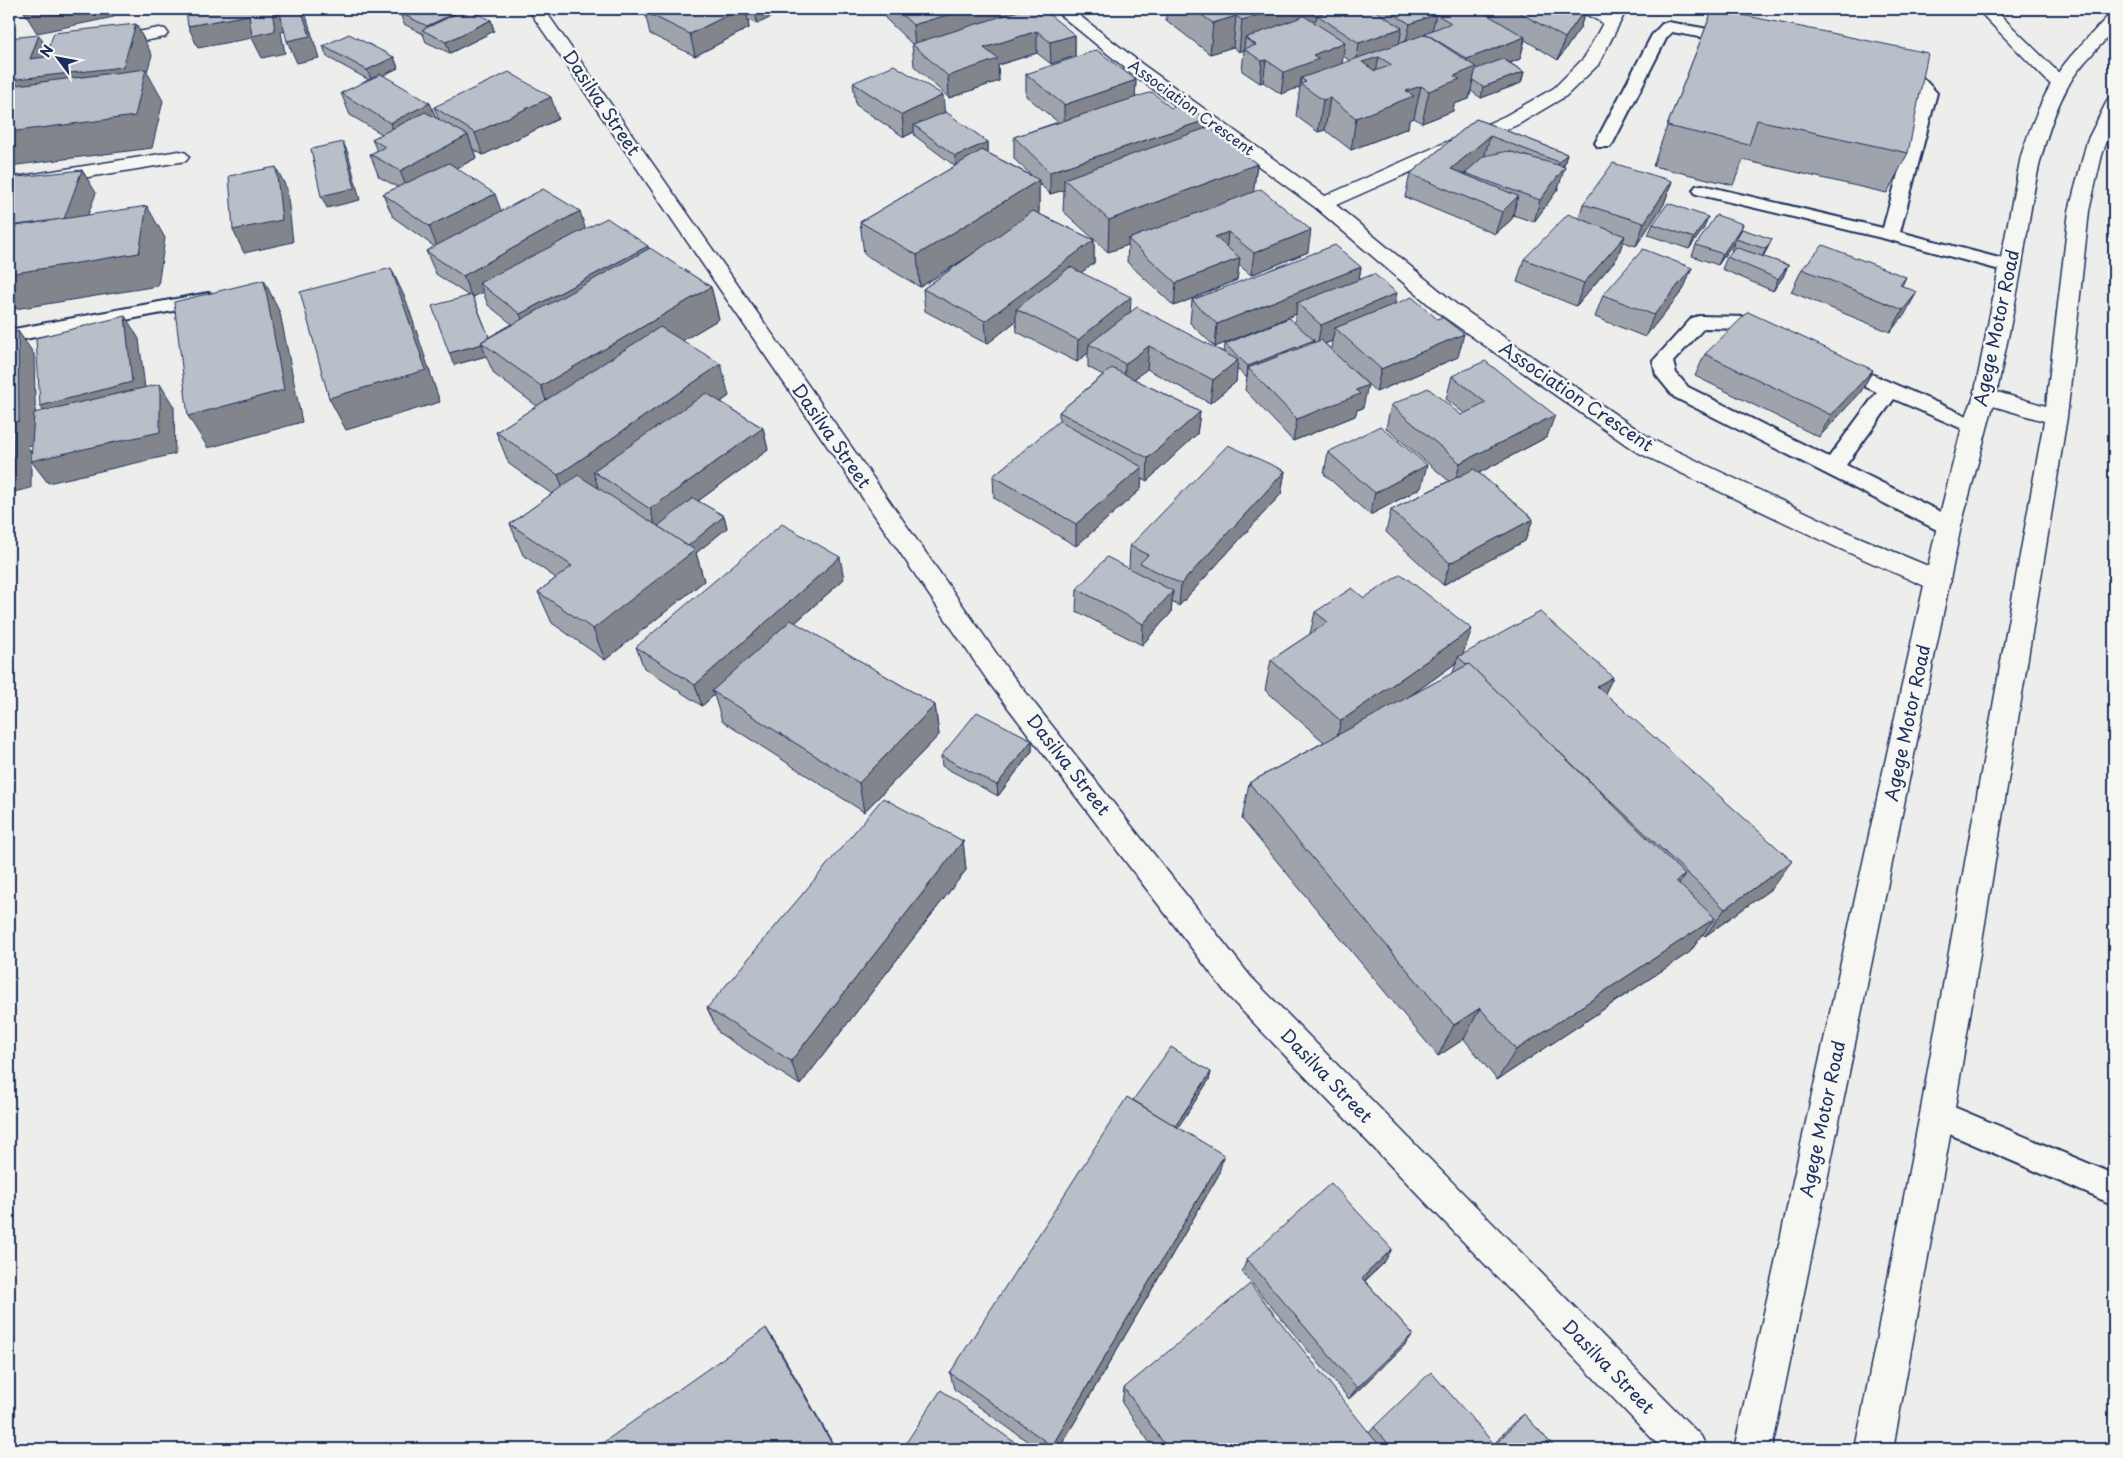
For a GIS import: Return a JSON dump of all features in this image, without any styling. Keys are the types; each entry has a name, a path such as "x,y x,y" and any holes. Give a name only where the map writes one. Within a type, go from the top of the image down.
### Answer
{"street":[{"name":"Dasilva Street","path":"536,9 1000,677 1240,987 1688,1449"},
{"name":"Association Crescent","path":"1061,9 1136,68 1323,204 1448,310 1644,445 1845,541 1938,581"},
{"path":"1323,204 1512,120 1560,92 1592,61 1616,15 1589,9"},
{"path":"1985,9 2060,84"},
{"name":"Agege Motor Road","path":"1753,1449 1950,526 1974,426 1985,396 2031,156 2042,120 2060,84 2074,64 2114,20"},
{"path":"94,45 159,34"},
{"path":"1874,1449 1937,1114 2056,417 2079,211 2085,178 2106,118 2114,102"},
{"path":"9,184 179,157"},
{"path":"1985,396 2056,417"}],"lane":[{"path":"1604,143 1660,35 1668,27 1684,28 1750,42"},
{"path":"1871,68 1917,81 1929,93 1890,235"},
{"path":"1702,190 1890,235 2011,267"},
{"path":"9,336 229,296"},
{"path":"1783,340 1747,323 1699,322 1663,361 1666,375 1681,392 1950,526"},
{"path":"1818,357 1889,391 1974,426"},
{"path":"1833,468 1889,391"},
{"path":"1937,1114 2114,1190"}],"building":[{"path":"24,9 40,9 24,12"},
{"path":"279,9 272,10 275,31 252,36 249,15 188,26 186,10"},
{"path":"279,9 301,9 310,36 287,41"},
{"path":"409,9 446,9 455,13 427,26 400,13"},
{"path":"466,9 491,20 446,42 422,30"},
{"path":"653,9 740,9 690,34 645,12"},
{"path":"896,9 967,9 913,25"},
{"path":"1025,9 1042,9 1075,35 1050,42 1037,31 984,48 998,59 948,76 912,44"},
{"path":"1193,9 1278,9 1242,20 1236,16 1213,23"},
{"path":"1334,9 1373,9 1402,28 1359,43 1317,15"},
{"path":"1386,9 1478,9 1525,37 1467,59 1425,33 1451,23 1436,14 1410,24"},
{"path":"1513,9 1585,9 1565,38"},
{"path":"1713,9 1928,53 1908,153 1757,120 1749,145 1667,126"},
{"path":"1304,16 1345,42 1313,55 1319,59 1284,72 1244,49 1256,45 1245,38"},
{"path":"136,24 123,67 9,80 9,38 39,35 30,59 45,57 54,33"},
{"path":"349,34 394,57 367,70 323,46"},
{"path":"1426,34 1476,67 1454,76 1460,79 1429,91 1421,86 1406,91 1414,96 1356,118 1330,98 1323,100 1300,84 1306,82 1301,78","holes":["1379,57 1392,65 1375,71 1362,62"]},
{"path":"1097,50 1136,80 1064,105 1026,74"},
{"path":"1503,59 1524,72 1483,87 1473,80 1476,69"},
{"path":"894,65 943,95 902,115 853,83"},
{"path":"146,69 135,116 9,132 9,86"},
{"path":"509,72 551,97 475,133 434,107"},
{"path":"381,74 430,103 390,123 341,93"},
{"path":"1152,92 1171,108 1186,103 1206,120 1050,172 1014,137"},
{"path":"425,112 468,135 400,171 370,154 385,147 372,139"},
{"path":"946,112 988,142 955,156 914,125"},
{"path":"1476,119 1567,154 1559,162 1490,136 1451,169 1518,196 1502,212 1410,174"},
{"path":"1209,127 1257,164 1109,220 1064,179"},
{"path":"343,142 355,188 321,196 311,149"},
{"path":"982,150 1039,180 917,255 860,222"},
{"path":"1508,151 1565,167 1540,200 1465,173 1484,156"},
{"path":"449,163 495,194 429,226 383,194"},
{"path":"1613,163 1672,181 1644,223 1583,204"},
{"path":"276,167 282,220 233,230 229,176"},
{"path":"82,170 64,219 9,226 9,178"},
{"path":"543,189 580,211 463,276 426,251"},
{"path":"1261,189 1311,230 1254,253 1228,232 1215,237 1240,258 1176,283 1128,239"},
{"path":"1668,203 1708,217 1694,238 1653,224"},
{"path":"147,206 139,253 9,274 9,227"},
{"path":"1033,211 1094,240 985,321 923,289"},
{"path":"1568,214 1625,236 1584,283 1524,259"},
{"path":"1716,215 1743,224 1723,254 1696,245"},
{"path":"607,218 648,246 520,314 479,283"},
{"path":"1742,229 1772,239 1766,249 1736,239"},
{"path":"1335,245 1361,267 1217,324 1192,300"},
{"path":"1823,245 1906,277 1900,285 1917,292 1903,310 1802,269"},
{"path":"1735,247 1788,265 1778,279 1727,257"},
{"path":"650,248 711,287 541,386 481,342"},
{"path":"1643,249 1692,268 1654,315 1603,295"},
{"path":"1070,267 1131,297 1078,340 1016,309"},
{"path":"391,268 426,370 329,398 300,292"},
{"path":"1374,274 1397,293 1321,325 1297,303"},
{"path":"264,280 284,390 188,416 174,302"},
{"path":"472,295 489,337 481,342 482,344 449,353 432,306"},
{"path":"1412,297 1437,319 1442,317 1464,334 1381,369 1335,328"},
{"path":"1137,307 1238,360 1213,380 1149,346 1125,364 1089,344"},
{"path":"1748,312 1873,370 1831,415 1705,354"},
{"path":"125,316 132,382 40,406 36,338"},
{"path":"1289,318 1314,340 1248,366 1225,344"},
{"path":"660,327 721,364 558,475 496,432"},
{"path":"18,331 19,421 9,424 9,334"},
{"path":"1321,340 1368,385 1356,390 1360,394 1297,419 1248,368"},
{"path":"1485,361 1555,415 1460,463 1391,405 1428,388 1461,415 1486,403 1452,376"},
{"path":"1112,368 1200,412 1148,458 1059,412"},
{"path":"160,384 160,432 31,461 34,413"},
{"path":"706,393 763,428 650,509 593,471"},
{"path":"1059,421 1142,467 1076,524 993,476"},
{"path":"1380,426 1427,465 1375,493 1328,452"},
{"path":"14,430 13,465 9,466 9,431"},
{"path":"1228,445 1285,471 1181,584 1140,563 1148,555 1130,546"},
{"path":"1474,469 1533,519 1450,563 1391,510"},
{"path":"578,475 695,550 593,629 538,592 572,566 510,524"},
{"path":"693,498 724,516 688,546 658,526"},
{"path":"782,524 840,557 695,685 636,647"},
{"path":"1107,557 1173,591 1143,624 1077,589"},
{"path":"1401,574 1472,629 1341,721 1271,660 1328,622 1315,612 1352,588 1364,598"},
{"path":"1540,612 1613,677 1597,686 1792,861 1725,909 1469,664 1467,665 1458,657"},
{"path":"791,620 935,705 859,783 712,691"},
{"path":"1469,664 1685,875 1676,881 1715,918 1516,1050 1480,1008 1454,1025 1249,783"},
{"path":"977,712 1032,740 997,785 941,756"},
{"path":"883,798 963,841 791,1061 707,1008"},
{"path":"1171,1047 1211,1072 1175,1126 1133,1100"},
{"path":"1127,1097 1224,1155 1052,1446 950,1373"},
{"path":"1331,1183 1392,1249 1362,1278 1413,1334 1357,1388 1247,1259"},
{"path":"1250,1284 1379,1445 1374,1449 1168,1449 1124,1388"},
{"path":"766,1328 835,1449 594,1449"},
{"path":"1431,1372 1495,1445 1524,1414 1556,1449 1393,1449 1374,1427"},
{"path":"941,1390 1024,1449 902,1449"}]}
